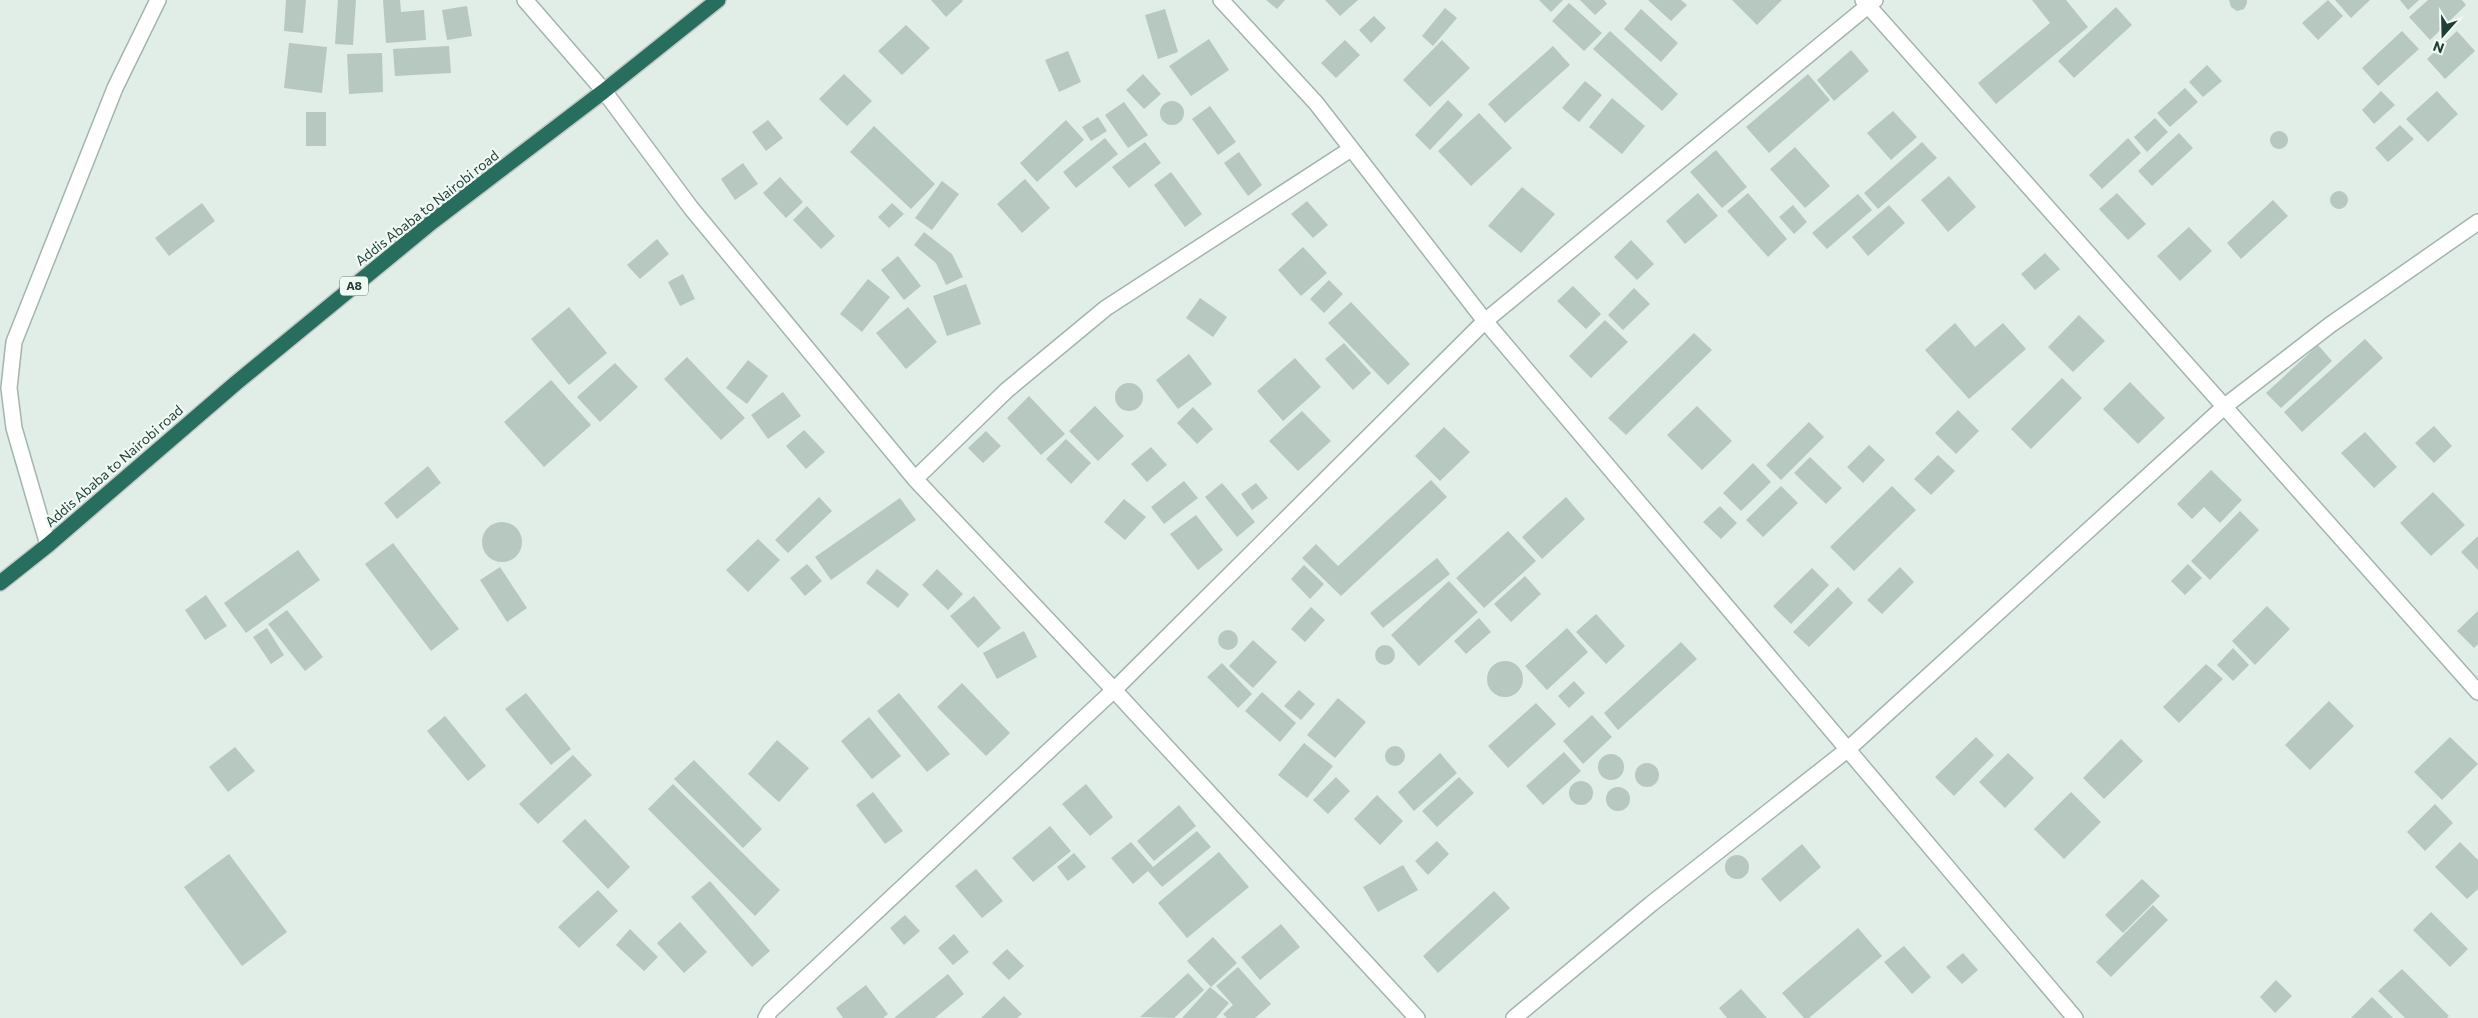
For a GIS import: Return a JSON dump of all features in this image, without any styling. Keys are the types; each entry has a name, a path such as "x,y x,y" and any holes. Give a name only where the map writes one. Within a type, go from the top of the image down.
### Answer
{"highway":[{"name":"Addis Ababa to Nairobi road","path":"0,583 48,545 258,364 432,222 604,91 718,0"}],"street":[{"path":"48,545 14,428 9,388 14,342 115,88 158,0"},
{"path":"525,0 604,91 691,208 915,478 1417,1018"},
{"path":"1221,0 1316,103 1485,321 2075,1018"},
{"path":"766,1018 777,1004 1114,690 1485,321 1869,2 2478,692"},
{"path":"915,478 1007,390 1106,308 1351,149"},
{"path":"1514,1018 1651,904 1847,750 2225,406 2330,325 2478,222"}],"building":[{"path":"286,0 306,0 303,33 284,31"},
{"path":"338,0 356,0 353,45 335,44"},
{"path":"383,0 400,0 401,12 424,10 426,40 386,43"},
{"path":"931,0 962,0 963,1 946,17"},
{"path":"1266,0 1285,0 1277,9"},
{"path":"1325,0 1358,0 1340,16"},
{"path":"1539,0 1563,0 1551,12"},
{"path":"1580,0 1604,0 1607,4 1595,15"},
{"path":"1648,0 1681,0 1687,5 1671,21"},
{"path":"1732,0 1782,0 1757,25"},
{"path":"2032,0 2066,0 2088,27 1996,104 1978,83 2050,23"},
{"path":"2229,0 2247,0 2247,3 2244,9 2237,11 2231,7"},
{"path":"2328,0 2343,16 2318,40 2302,23"},
{"path":"2335,0 2370,0 2351,18"},
{"path":"2400,0 2419,0 2408,10"},
{"path":"2428,0 2462,0 2466,5 2430,40 2409,17"},
{"path":"1569,3 1602,33 1584,51 1552,21"},
{"path":"467,6 472,36 447,40 442,10"},
{"path":"2116,7 2132,25 2074,78 2058,61"},
{"path":"1445,8 1457,18 1433,46 1422,36"},
{"path":"1165,9 1178,52 1158,59 1145,15"},
{"path":"1641,9 1678,43 1661,62 1624,29"},
{"path":"1374,16 1386,28 1371,43 1359,30"},
{"path":"906,25 930,48 902,75 878,51"},
{"path":"1610,31 1678,94 1662,111 1593,49"},
{"path":"2402,31 2419,49 2378,86 2362,68"},
{"path":"2457,31 2475,51 2445,79 2427,59"},
{"path":"1209,39 1229,70 1191,96 1169,66"},
{"path":"1345,40 1360,55 1336,78 1321,63"},
{"path":"1442,40 1470,68 1430,107 1403,80"},
{"path":"289,43 327,47 322,93 284,88"},
{"path":"449,46 451,73 395,76 393,49"},
{"path":"1553,46 1570,65 1505,123 1488,104"},
{"path":"1851,50 1869,71 1834,101 1817,80"},
{"path":"1068,51 1081,82 1059,92 1045,60"},
{"path":"382,53 383,92 349,94 347,54"},
{"path":"2207,65 2222,81 2203,97 2189,82"},
{"path":"844,74 872,101 847,126 819,99"},
{"path":"1143,74 1161,94 1144,109 1126,90"},
{"path":"1808,74 1830,100 1769,153 1746,127"},
{"path":"1585,81 1602,95 1579,122 1562,108"},
{"path":"2185,88 2198,102 2170,127 2157,113"},
{"path":"2381,91 2395,105 2374,124 2362,110"},
{"path":"2437,91 2458,114 2428,142 2406,119"},
{"path":"1612,98 1645,126 1622,154 1589,127"},
{"path":"1448,100 1463,115 1430,150 1415,135"},
{"path":"1172,101 1181,104 1184,113 1181,122 1172,125 1163,122 1160,113 1163,104"},
{"path":"1124,102 1148,135 1128,148 1105,115"},
{"path":"1210,106 1236,142 1218,155 1192,119"},
{"path":"1893,111 1917,137 1891,160 1867,133"},
{"path":"306,112 326,112 326,146 306,146"},
{"path":"1479,113 1512,148 1471,186 1438,151"},
{"path":"1098,117 1107,131 1091,141 1082,127"},
{"path":"2155,118 2168,132 2147,152 2134,137"},
{"path":"768,120 783,138 766,151 752,132"},
{"path":"1066,120 1084,140 1037,182 1020,163"},
{"path":"2400,125 2414,139 2388,162 2375,148"},
{"path":"874,126 935,184 911,209 850,152"},
{"path":"2279,131 2286,133 2288,140 2286,147 2279,149 2272,147 2270,140 2272,133"},
{"path":"2179,133 2193,148 2152,186 2138,171"},
{"path":"1105,138 1118,154 1076,188 1063,172"},
{"path":"2128,138 2141,153 2102,189 2089,175"},
{"path":"1145,142 1161,163 1129,188 1112,167"},
{"path":"1922,142 1937,158 1878,209 1864,193"},
{"path":"1795,147 1830,186 1805,208 1770,169"},
{"path":"1716,150 1747,187 1722,208 1690,172"},
{"path":"1239,152 1262,185 1248,196 1224,163"},
{"path":"743,163 758,184 735,200 721,179"},
{"path":"1171,172 1202,214 1185,227 1154,185"},
{"path":"1949,176 1976,207 1948,232 1921,200"},
{"path":"780,177 803,202 786,218 763,193"},
{"path":"1025,179 1050,208 1022,233 997,204"},
{"path":"942,181 959,194 932,230 915,218"},
{"path":"1522,187 1555,214 1521,253 1488,226"},
{"path":"2339,191 2347,196 2348,200 2343,208 2339,209 2331,204 2330,200 2335,192"},
{"path":"1698,193 1718,216 1685,244 1666,221"},
{"path":"1748,193 1787,239 1768,257 1727,211"},
{"path":"2117,193 2146,224 2128,240 2099,209"},
{"path":"1858,194 1872,210 1827,249 1812,233"},
{"path":"2273,200 2288,216 2241,259 2227,243"},
{"path":"1307,201 1328,225 1313,238 1291,214"},
{"path":"202,203 215,221 169,256 155,238"},
{"path":"892,203 904,214 889,228 878,217"},
{"path":"1793,205 1807,222 1794,234 1779,217"},
{"path":"1889,205 1905,223 1868,256 1852,237"},
{"path":"807,206 835,236 821,249 793,220"},
{"path":"2189,227 2212,251 2180,281 2157,256"},
{"path":"924,232 952,254 963,277 946,285 936,263 914,245"},
{"path":"657,239 669,254 640,279 627,265"},
{"path":"1631,240 1654,264 1637,280 1614,257"},
{"path":"1303,247 1327,273 1301,296 1278,270"},
{"path":"2045,253 2060,269 2035,290 2021,274"},
{"path":"898,256 921,286 904,300 881,270"},
{"path":"683,274 695,299 680,306 668,282"},
{"path":"868,279 890,297 862,332 840,314"},
{"path":"1329,280 1343,294 1324,313 1310,299"},
{"path":"966,284 981,324 947,336 933,296"},
{"path":"1573,286 1601,314 1586,329 1557,301"},
{"path":"1634,288 1650,304 1623,330 1608,315"},
{"path":"1200,298 1227,317 1213,337 1186,318"},
{"path":"1351,302 1410,364 1388,385 1328,323"},
{"path":"569,307 607,353 569,385 531,339"},
{"path":"908,307 937,342 906,369 876,333"},
{"path":"2079,315 2105,341 2073,372 2048,347"},
{"path":"1605,320 1628,342 1591,378 1569,356"},
{"path":"1955,323 1975,347 2003,323 2026,349 1969,399 1925,350"},
{"path":"1694,333 1712,350 1626,435 1608,418"},
{"path":"2365,339 2383,358 2302,432 2284,412"},
{"path":"1344,343 1371,373 1353,390 1325,359"},
{"path":"2318,345 2332,361 2281,408 2266,393"},
{"path":"1189,354 1212,384 1178,409 1156,380"},
{"path":"687,357 745,418 721,440 664,379"},
{"path":"1295,358 1321,387 1283,421 1257,391"},
{"path":"748,360 768,376 747,404 726,388"},
{"path":"615,363 638,387 600,422 577,397"},
{"path":"2062,378 2082,398 2031,449 2011,429"},
{"path":"551,380 591,425 544,467 504,422"},
{"path":"2130,382 2165,418 2138,444 2103,409"},
{"path":"1129,383 1139,387 1143,397 1139,407 1129,411 1119,407 1115,397 1119,387"},
{"path":"783,392 801,416 768,439 751,415"},
{"path":"1029,396 1065,434 1041,455 1007,418"},
{"path":"1095,406 1124,436 1098,461 1069,431"},
{"path":"1697,406 1732,441 1702,470 1667,435"},
{"path":"1193,407 1213,429 1197,444 1177,423"},
{"path":"1958,410 1979,431 1956,454 1935,433"},
{"path":"1302,411 1331,441 1298,471 1269,441"},
{"path":"1809,422 1824,437 1781,480 1766,465"},
{"path":"2434,426 2452,446 2434,463 2415,443"},
{"path":"1444,427 1470,452 1440,481 1415,456"},
{"path":"804,430 825,452 806,469 786,446"},
{"path":"986,431 1001,446 983,463 968,448"},
{"path":"2365,432 2397,467 2374,488 2341,453"},
{"path":"1066,439 1091,463 1071,484 1046,459"},
{"path":"1869,445 1885,460 1863,483 1847,467"},
{"path":"1151,447 1167,465 1147,482 1131,464"},
{"path":"1938,455 1955,471 1931,495 1914,479"},
{"path":"1810,457 1842,488 1826,504 1794,473"},
{"path":"1753,463 1771,482 1741,511 1723,493"},
{"path":"428,466 441,483 397,519 384,503"},
{"path":"2211,470 2242,500 2220,523 2204,507 2192,519 2177,504"},
{"path":"1431,480 1447,497 1341,596 1302,558 1316,544 1338,566"},
{"path":"1184,481 1198,498 1164,524 1151,507"},
{"path":"1222,483 1255,522 1237,537 1205,497"},
{"path":"1256,483 1268,498 1252,510 1241,494"},
{"path":"1781,486 1798,503 1763,537 1746,520"},
{"path":"1892,486 1916,510 1854,571 1830,547"},
{"path":"2433,492 2465,525 2431,556 2400,523"},
{"path":"819,497 832,511 788,553 775,540"},
{"path":"1566,497 1585,519 1542,559 1522,537"},
{"path":"900,498 916,520 831,580 815,557"},
{"path":"1124,499 1146,517 1125,540 1104,522"},
{"path":"1720,506 1737,523 1721,539 1703,522"},
{"path":"2240,511 2259,530 2210,580 2191,561"},
{"path":"1196,515 1223,550 1198,570 1170,534"},
{"path":"506,522 513,525 519,531 522,542 521,550 513,559 506,562 498,562 491,559 483,550 482,538 485,531 494,523"},
{"path":"1508,531 1536,561 1484,608 1456,578"},
{"path":"2478,536 2478,570 2461,552"},
{"path":"758,539 780,560 748,592 726,570"},
{"path":"393,543 459,629 431,651 365,564"},
{"path":"298,550 320,580 246,633 224,603"},
{"path":"1437,558 1450,574 1383,628 1370,613"},
{"path":"807,564 822,581 805,596 790,578"},
{"path":"2188,564 2202,578 2185,595 2171,581"},
{"path":"1304,565 1324,584 1310,599 1291,579"},
{"path":"500,567 527,608 507,622 480,580"},
{"path":"1900,567 1914,582 1882,614 1867,600"},
{"path":"1812,568 1829,585 1791,624 1773,606"},
{"path":"877,569 909,594 898,608 866,583"},
{"path":"937,569 963,594 948,610 922,585"},
{"path":"1525,576 1541,594 1511,622 1494,604"},
{"path":"1449,581 1478,612 1419,666 1391,635"},
{"path":"1838,587 1853,603 1809,647 1793,632"},
{"path":"206,595 227,626 205,640 185,610"},
{"path":"974,596 1001,628 978,648 950,616"},
{"path":"2267,606 2290,629 2255,665 2232,641"},
{"path":"1311,607 1325,620 1305,642 1291,629"},
{"path":"287,610 323,657 305,671 268,624"},
{"path":"2478,611 2478,644 2474,648 2457,631"},
{"path":"1596,614 1625,646 1606,664 1576,632"},
{"path":"1479,618 1491,632 1466,654 1454,641"},
{"path":"267,628 284,655 271,664 253,637"},
{"path":"1567,628 1588,652 1547,690 1525,666"},
{"path":"1228,630 1235,633 1238,640 1235,647 1228,650 1221,647 1218,640 1221,633"},
{"path":"1024,631 1037,657 997,679 983,653"},
{"path":"1253,640 1277,662 1253,688 1229,666"},
{"path":"1681,642 1697,659 1618,730 1604,713"},
{"path":"1385,645 1392,648 1395,655 1392,662 1385,665 1378,662 1375,655 1378,648"},
{"path":"2233,648 2249,665 2233,681 2217,665"},
{"path":"1505,661 1512,662 1518,666 1522,672 1522,686 1518,692 1512,696 1505,697 1498,696 1492,692 1488,686 1487,679 1488,672 1492,666 1498,662"},
{"path":"1222,663 1252,694 1238,708 1207,677"},
{"path":"2206,664 2223,679 2179,723 2163,707"},
{"path":"1574,681 1585,693 1569,708 1558,696"},
{"path":"962,683 1010,733 986,756 937,707"},
{"path":"1299,690 1315,704 1301,720 1284,706"},
{"path":"1262,692 1296,723 1280,742 1245,711"},
{"path":"526,693 571,749 551,765 505,709"},
{"path":"899,693 950,754 927,772 877,711"},
{"path":"1338,698 1366,722 1335,758 1307,735"},
{"path":"2329,701 2354,726 2310,770 2285,745"},
{"path":"1536,703 1556,724 1508,768 1488,746"},
{"path":"1592,715 1612,737 1583,764 1563,741"},
{"path":"445,716 486,766 468,781 427,731"},
{"path":"869,717 901,756 872,779 841,741"},
{"path":"1976,737 1994,755 1954,796 1935,777"},
{"path":"2450,737 2478,764 2442,800 2414,772"},
{"path":"2121,739 2143,761 2104,799 2083,778"},
{"path":"777,740 809,768 779,802 748,774"},
{"path":"1304,743 1333,766 1307,798 1278,775"},
{"path":"1395,746 1402,749 1405,756 1402,763 1395,766 1388,763 1385,756 1388,749"},
{"path":"235,747 255,771 228,792 209,767"},
{"path":"1564,752 1581,771 1543,805 1526,786"},
{"path":"1440,753 1457,773 1414,811 1398,792"},
{"path":"2008,753 2034,778 2005,808 1979,782"},
{"path":"1611,754 1620,758 1624,767 1620,776 1611,780 1602,776 1598,767 1602,758"},
{"path":"573,755 592,775 538,824 519,804"},
{"path":"694,760 762,829 743,848 674,779"},
{"path":"1642,763 1652,763 1659,770 1659,780 1652,787 1642,787 1635,780 1635,770"},
{"path":"1336,777 1350,791 1328,814 1313,800"},
{"path":"1459,777 1474,793 1437,827 1422,811"},
{"path":"1576,781 1586,781 1593,788 1593,798 1586,805 1576,805 1569,798 1569,788"},
{"path":"673,784 780,890 755,916 648,809"},
{"path":"1086,784 1113,817 1090,836 1062,804"},
{"path":"1613,787 1623,787 1630,794 1630,804 1623,811 1613,811 1606,804 1606,794"},
{"path":"873,792 903,831 885,844 856,805"},
{"path":"2071,792 2101,822 2064,859 2034,829"},
{"path":"1377,795 1403,821 1380,845 1354,819"},
{"path":"2435,804 2453,823 2425,851 2407,832"},
{"path":"1179,805 1196,826 1154,861 1137,841"},
{"path":"585,819 630,867 608,889 562,841"},
{"path":"1050,826 1071,851 1033,882 1012,858"},
{"path":"1197,831 1211,847 1162,887 1148,871 1133,884 1111,858 1131,842 1153,867"},
{"path":"1437,841 1449,854 1428,875 1415,861"},
{"path":"2460,842 2478,860 2478,889 2467,899 2435,867"},
{"path":"1802,844 1821,867 1780,902 1761,879"},
{"path":"1219,852 1249,887 1187,938 1158,903"},
{"path":"1074,853 1086,867 1068,881 1057,867"},
{"path":"229,854 287,932 242,966 184,887"},
{"path":"1732,855 1742,855 1749,862 1749,872 1742,879 1732,879 1725,872 1725,862"},
{"path":"1403,865 1418,890 1378,912 1363,887"},
{"path":"976,869 1003,901 982,918 955,886"},
{"path":"2142,879 2160,896 2123,933 2105,915"},
{"path":"710,881 770,951 752,967 691,897"},
{"path":"598,890 618,911 579,948 558,927"},
{"path":"1494,891 1510,908 1438,973 1423,956"},
{"path":"2153,905 2168,920 2111,977 2096,962"},
{"path":"2431,912 2468,949 2450,967 2413,930"},
{"path":"905,915 920,931 904,945 890,928"},
{"path":"680,922 707,952 684,973 657,943"},
{"path":"1281,924 1300,947 1260,980 1241,957"},
{"path":"1858,928 1882,956 1809,1018 1804,1018 1782,993"},
{"path":"630,929 658,957 644,971 616,945"},
{"path":"954,934 969,952 953,965 938,948"},
{"path":"1213,937 1237,963 1211,987 1187,961"},
{"path":"1904,946 1931,977 1912,994 1884,962"},
{"path":"1007,949 1024,966 1009,980 992,963"},
{"path":"1963,953 1978,970 1962,984 1946,967"},
{"path":"1238,967 1271,1004 1255,1018 1227,1018 1223,1014 1233,1005 1216,986"},
{"path":"2402,969 2449,1016 2447,1018 2405,1018 2378,991"},
{"path":"1188,973 1204,990 1174,1018 1140,1017"},
{"path":"948,974 964,994 935,1018 894,1018"},
{"path":"2276,980 2292,996 2275,1013 2260,997"},
{"path":"866,985 888,1014 883,1018 843,1018 836,1008"},
{"path":"1210,987 1229,1003 1216,1018 1182,1018"},
{"path":"1741,989 1767,1018 1727,1018 1719,1008"},
{"path":"1004,996 1022,1014 1017,1018 981,1018"},
{"path":"2372,997 2393,1018 2351,1018"}]}
